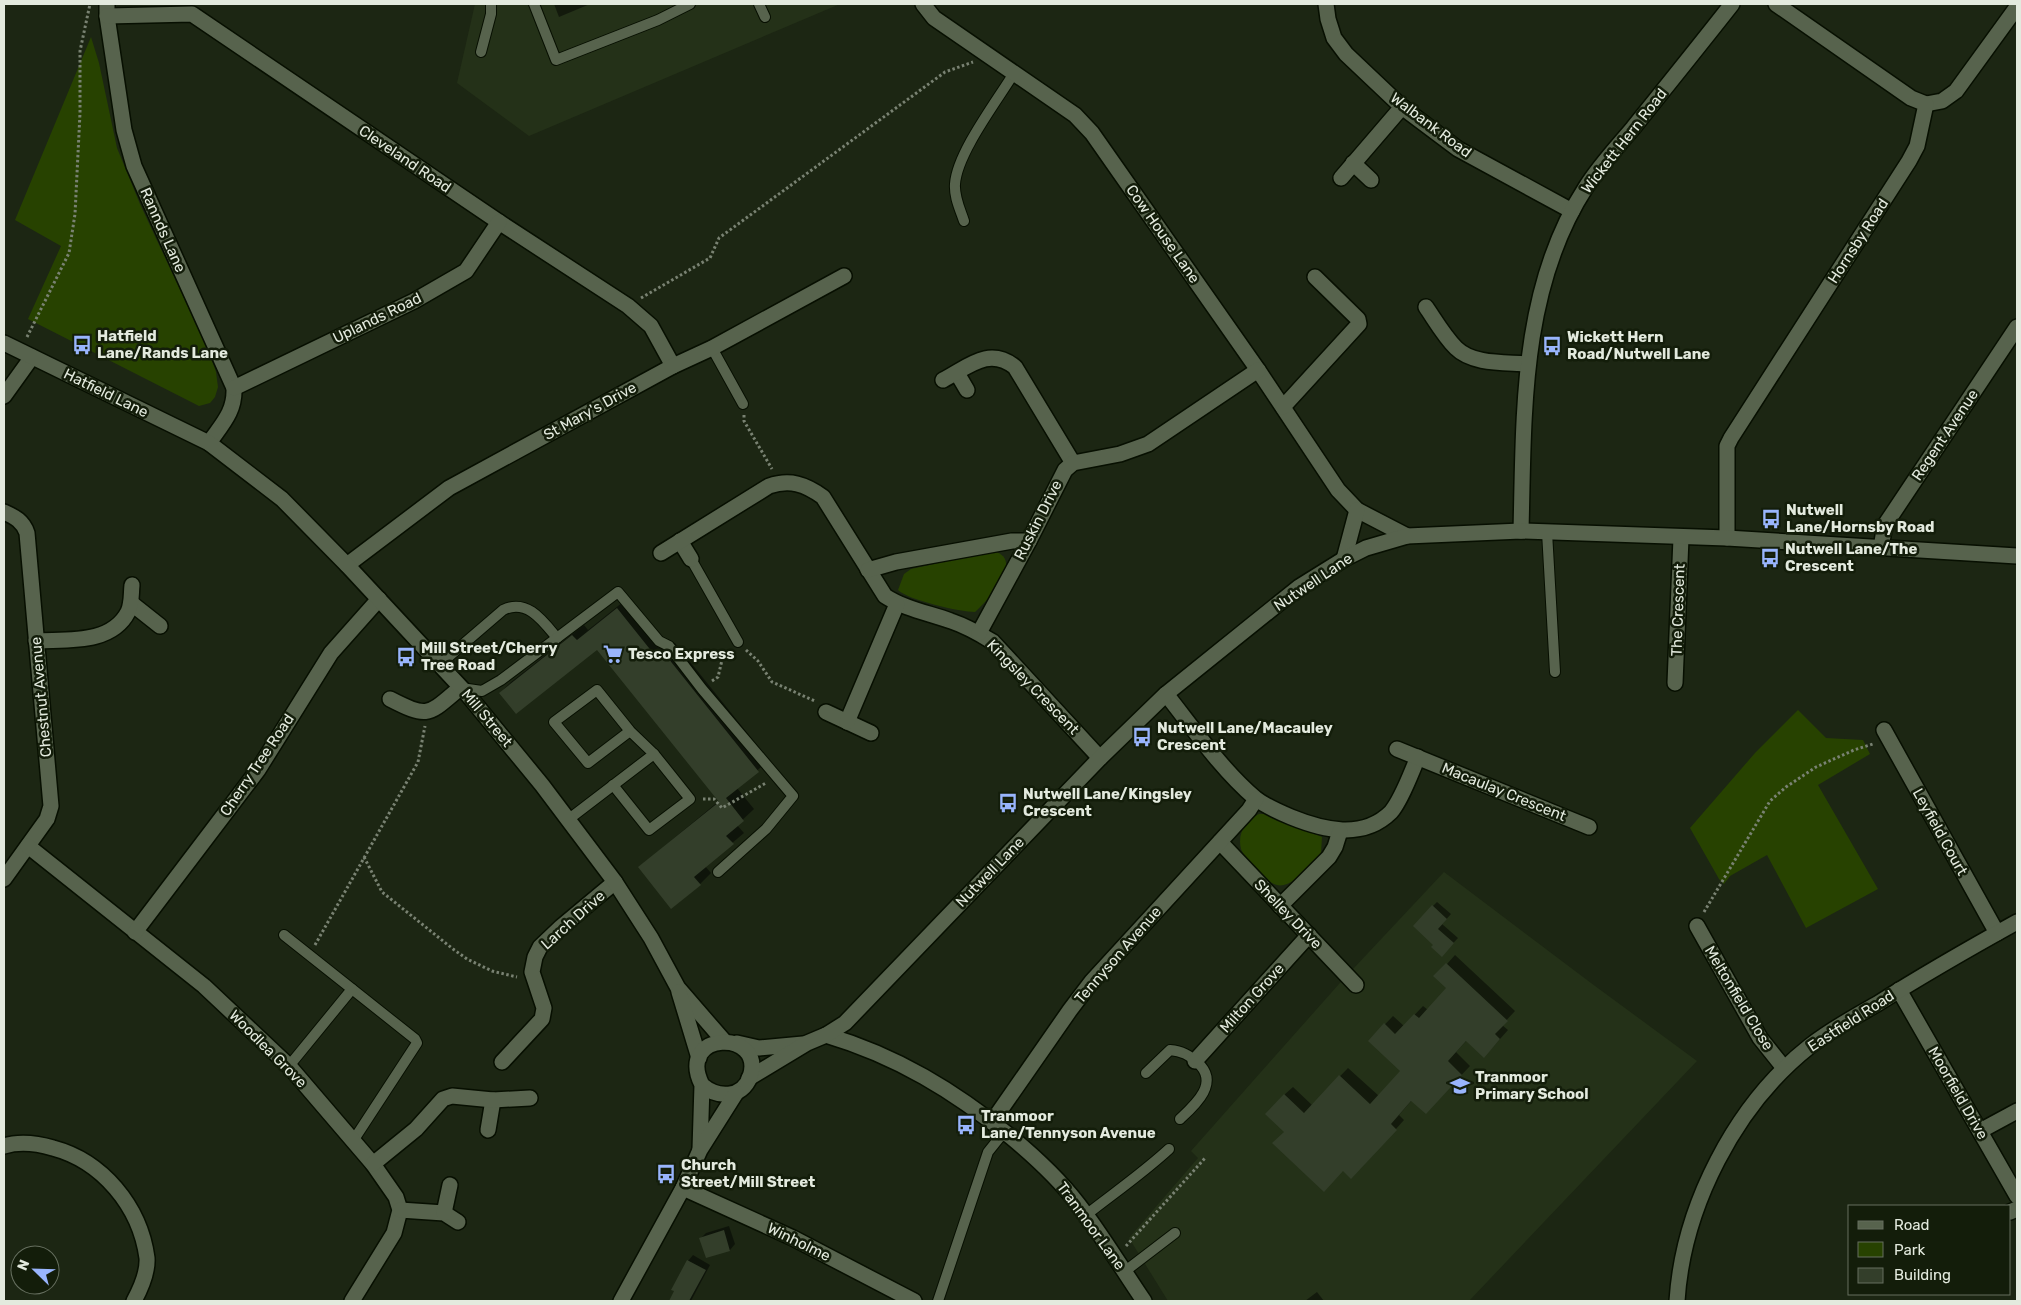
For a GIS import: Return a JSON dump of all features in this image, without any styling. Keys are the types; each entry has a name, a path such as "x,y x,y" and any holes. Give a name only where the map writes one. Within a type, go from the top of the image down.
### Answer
{"street":[{"name":"Cow House Lane","path":"923,4 934,18 1075,115 1092,133 1283,406 1338,490 1357,510 1407,536"},
{"name":"Walbank Road","path":"1326,4 1334,38 1346,54 1402,108 1458,149 1572,211"},
{"name":"Wickett Hern Road","path":"1521,531 1524,417 1528,364 1537,304 1554,249 1586,186 1732,4"},
{"path":"1776,4 1911,98 1926,104 1942,101 1956,91 2014,16"},
{"name":"Cleveland Road","path":"106,10 192,14 499,222 628,306 651,326 673,366"},
{"name":"Rannds Lane","path":"106,10 124,130 134,166 234,388"},
{"name":"Hornsby Road","path":"1727,538 1728,446 1731,438 1909,161 1916,146 1926,104"},
{"path":"1341,178 1402,108"},
{"path":"1354,163 1371,180"},
{"name":"Uplands Road","path":"234,388 414,301 466,271 499,222"},
{"name":"St Mary's Drive","path":"346,565 449,488 673,366 712,348 844,276"},
{"path":"1283,406 1360,324 1358,319 1315,277"},
{"path":"1426,307 1457,349 1466,355 1479,359 1528,364"},
{"name":"Regent Avenue","path":"1881,547 1885,525 2017,327"},
{"name":"Hatfield Lane","path":"4,343 209,443"},
{"path":"4,396 26,354"},
{"path":"943,380 984,358 994,357 1007,360 1015,367 1073,463 1120,454 1148,444 1258,370"},
{"path":"957,373 967,390"},
{"path":"209,443 229,415 234,401 234,388"},
{"name":"Mill Street","path":"209,443 282,499 379,599 460,688 569,819 615,882 651,938 678,988 699,1058"},
{"name":"Ruskin Drive","path":"979,633 1029,541 1060,476 1073,463"},
{"path":"661,553 769,486 780,482"},
{"name":"Kingsley Crescent","path":"780,482 808,486 823,497 885,596 897,604 953,621 979,633 1002,651 1100,758"},
{"path":"1344,559 1357,510"},
{"name":"Chestnut Avenue","path":"4,512 16,518 25,526 27,533 51,806 47,819 4,879"},
{"name":"Nutwell Lane","path":"749,1078 846,1022 1100,758 1166,694 1299,588 1344,559 1366,548 1407,536 1521,531 1681,538 1727,538 2017,556"},
{"name":"The Crescent","path":"1675,683 1681,538"},
{"path":"680,541 691,558"},
{"path":"868,570 896,562 1012,541 1029,541"},
{"path":"36,641 97,637 112,630 128,612 131,603 132,585"},
{"name":"Cherry Tree Road","path":"135,932 258,770 331,653 379,599"},
{"path":"131,603 160,626"},
{"path":"847,722 897,604"},
{"path":"390,699 420,713 434,709 460,688"},
{"path":"1166,694 1237,782 1256,799 1281,813 1315,826 1340,831 1365,828 1391,811 1418,757"},
{"path":"826,712 871,733"},
{"name":"Leyfield Court","path":"1886,735 1997,933"},
{"name":"Macaulay Crescent","path":"1397,750 1590,826"},
{"name":"Tennyson Avenue","path":"998,1127 1092,981 1220,842 1256,799"},
{"path":"1280,906 1329,857 1335,847 1340,831"},
{"name":"Shelley Drive","path":"1220,842 1356,986"},
{"name":"Woodlea Grove","path":"28,846 204,986 289,1066 373,1164 396,1197 400,1210"},
{"name":"Larch Drive","path":"502,1062 542,1019 544,1008 532,972 535,956 540,947 615,882"},
{"name":"Eastfield Road","path":"1677,1301 1689,1229 1703,1191 1743,1118 1784,1068 1822,1037 2017,922"},
{"name":"Meltonfield Close","path":"1697,926 1760,1038 1784,1068"},
{"name":"Milton Grove","path":"1195,1061 1309,935"},
{"name":"Mill Street","path":"678,988 728,1041"},
{"name":"Moorfield Drive","path":"1899,990 2017,1196"},
{"name":"Tranmoor Lane","path":"826,1035 874,1051 902,1063 931,1079 998,1127 1051,1173 1086,1216 1144,1301"},
{"path":"621,1301 683,1188 700,1150 736,1093 749,1078 752,1069 750,1058 745,1050 728,1041 711,1044 703,1050 699,1058 698,1076 702,1085 700,1150"},
{"name":"Nutwell Lane","path":"728,1041 759,1048 807,1043"},
{"path":"702,1085 717,1094 736,1093"},
{"path":"373,1164 416,1129 443,1099 452,1096 493,1100 530,1098"},
{"path":"488,1130 493,1100"},
{"path":"1980,1131 2017,1111"},
{"path":"4,1146 14,1143 39,1144 62,1150 84,1160 103,1175 118,1191 132,1211 141,1232 147,1259 144,1283 134,1301"},
{"path":"444,1213 450,1185"},
{"name":"Winholme","path":"683,1188 793,1238 914,1301"},
{"path":"352,1301 394,1233 400,1210 444,1213 458,1222"}],"lane":[{"path":"481,52 492,14 491,4"},
{"path":"534,4 556,60 658,20 690,4"},
{"path":"759,4 765,18"},
{"path":"964,221 956,199 957,170 965,152 1014,73"},
{"path":"712,348 744,404"},
{"path":"1547,532 1555,672"},
{"path":"691,558 738,642"},
{"path":"460,688 482,690 501,680 618,592 659,642 669,646 702,689 793,796 766,828 718,872"},
{"path":"440,665 503,610 511,606 527,608 557,638"},
{"path":"613,785 649,830 690,799 654,754 630,731 597,690 554,722 588,763 630,731"},
{"path":"569,819 654,754"},
{"path":"284,935 415,1038 417,1043 353,1142"},
{"path":"289,1066 352,989"},
{"path":"1146,1073 1170,1050 1187,1054 1203,1068 1207,1084 1198,1102 1180,1119"},
{"path":"938,1301 998,1127"},
{"path":"1086,1216 1128,1182 1140,1176 1169,1149"},
{"path":"1124,1272 1175,1233"}],"path":[{"path":"26,354 68,253 75,214 80,113 80,50 90,4"},
{"path":"628,306 710,258 719,238 946,72 977,61 985,52"},
{"path":"744,404 744,421 780,482"},
{"path":"702,689 718,677 722,660 738,642 758,661 772,682 821,703 826,712"},
{"path":"309,956 418,762 428,711"},
{"path":"1697,926 1770,801 1786,786 1816,767 1886,735"},
{"path":"690,799 714,799 722,808 777,778"},
{"path":"364,857 382,892 460,954 492,971 535,980"},
{"path":"1116,1258 1206,1157"}],"shaded area":[{"path":"475,4 840,4 529,136 457,83"},
{"name":"Tranmoor Primary School","path":"1444,872 1697,1061 1469,1301 1168,1301 1129,1238 1198,1158 1191,1151 1339,984"}],"green space":[{"path":"91,37 99,63 117,148 140,204 209,352 216,372 218,387 215,397 210,403 199,406 28,319 61,246 15,220"},
{"path":"993,551 1002,555 1006,562 1005,571 995,590 975,612 935,605 912,598 898,590 904,574 911,569"},
{"path":"1798,710 1826,738 1863,740 1870,754 1818,785 1878,889 1806,928 1767,855 1730,876 1724,884 1719,879 1690,828 1755,753"},
{"path":"1259,814 1267,814 1322,837 1321,853 1292,882 1278,885 1269,881 1250,862 1241,849 1240,838 1244,828 1250,820"}],"building":[{"path":"617,608 657,658 664,653 759,772 726,798 744,821 726,836 734,844 694,877 701,885 671,909 638,867 719,802 597,650 516,714 499,693 572,635 577,640"},
{"path":"1432,905 1447,919 1438,929 1454,943 1442,957 1431,947 1433,945 1413,926"},
{"path":"1446,963 1508,1021 1495,1034 1500,1039 1484,1058 1466,1041 1448,1061 1462,1075 1426,1114 1411,1101 1391,1124 1397,1130 1351,1179 1343,1171 1324,1192 1272,1143 1284,1132 1265,1114 1284,1094 1304,1113 1339,1075 1370,1104 1400,1071 1368,1041 1384,1023 1395,1034 1414,1014 1419,1018 1446,988 1433,976"},
{"path":"724,1230 730,1251 706,1258 699,1238"},
{"path":"687,1260 706,1270 689,1301 669,1301 674,1291 671,1290"}],"place":[{"name":"Hatfield Lane/Rands Lane","path":"82,345"},
{"name":"Wickett Hern Road/Nutwell Lane","path":"1552,346"},
{"name":"Nutwell Lane/Hornsby Road","path":"1771,519"},
{"name":"Nutwell Lane/The Crescent","path":"1770,558"},
{"name":"Tesco Express","path":"613,654"},
{"name":"Mill Street/Cherry Tree Road","path":"406,657"},
{"name":"Nutwell Lane/Macauley Crescent","path":"1142,737"},
{"name":"Nutwell Lane/Kingsley Crescent","path":"1008,803"},
{"name":"Tranmoor Primary School","path":"1460,1086"},
{"name":"Tranmoor Lane/Tennyson Avenue","path":"966,1125"},
{"name":"Church Street/Mill Street","path":"666,1174"}]}
